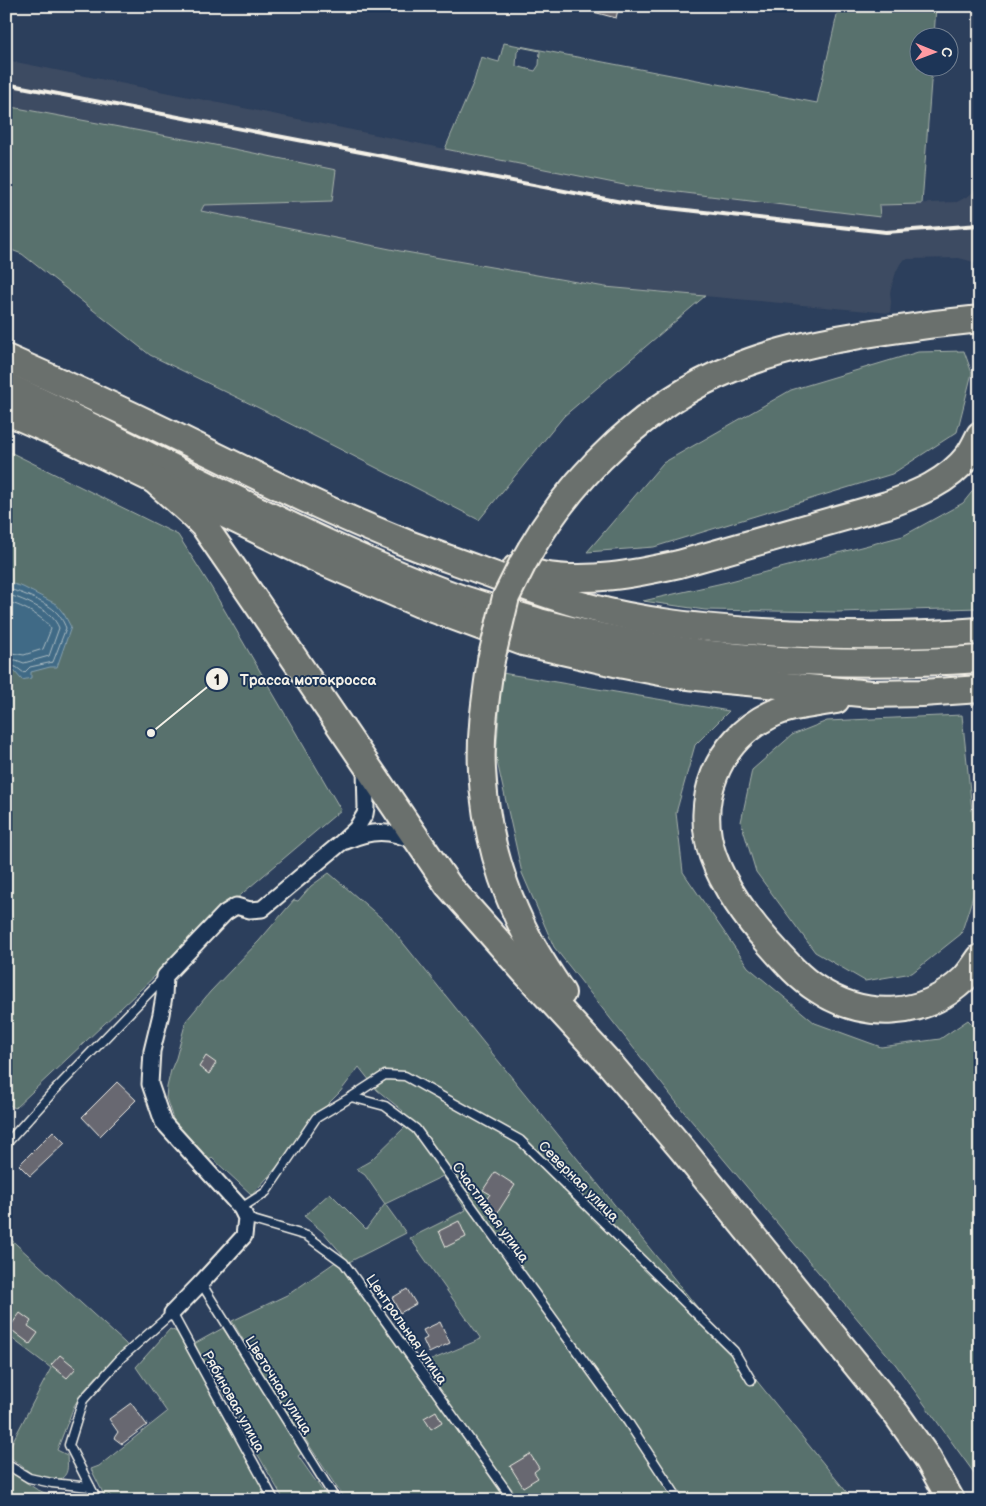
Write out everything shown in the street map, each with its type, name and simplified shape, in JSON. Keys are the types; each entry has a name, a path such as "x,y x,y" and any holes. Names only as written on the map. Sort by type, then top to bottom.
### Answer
{"highway":[{"path":"610,1064 528,939 501,875 485,802 482,769 484,704 491,660 506,597 523,562 570,492 600,460 633,429 690,389 730,369 784,350 829,340 980,319"},
{"path":"6,358 288,491 405,543 574,603 665,622 726,629 822,635 940,634 980,631"},
{"path":"6,386 261,511 365,559 461,598 508,613 580,632 647,645 774,660 887,663 980,658"},
{"path":"6,411 74,441 315,558 402,597 523,642 624,665 671,674 715,679 870,694 980,689"},
{"path":"405,543 452,550 550,576 592,578 650,571 878,508 915,494 940,482 950,474 968,456 980,435"},
{"path":"153,479 204,526 448,885 610,1064 682,1149 897,1415 928,1459 951,1500"},
{"path":"870,694 796,707 770,714 736,740 722,758 713,776 708,797 708,838 713,857 721,875 759,932 794,972 835,1000 855,1007 876,1011 894,1011 913,1007 933,1000 950,990 965,978 980,958"}],"street":[{"path":"172,1314 244,1236 244,1213 163,1122 150,1084 152,1051 161,1014 165,976 225,913 236,906 250,910 262,909 356,829 365,814 367,783 363,760"},
{"path":"342,842 360,835 387,833 405,837 423,847"}],"lane":[{"path":"6,1144 53,1092 165,976"},
{"name":"Северная улица","path":"351,1097 385,1075 406,1076 520,1140 734,1351 751,1380"},
{"path":"244,1213 266,1192 316,1118 351,1097"},
{"name":"Счастливая улица","path":"351,1097 384,1106 416,1129 628,1422 679,1500"},
{"name":"Центральная улица","path":"244,1213 307,1236 344,1263 513,1500"},
{"name":"Цветочная улица","path":"201,1283 336,1500"},
{"path":"97,1500 69,1445 83,1400 121,1358 172,1314"},
{"name":"Рябиновая улица","path":"172,1314 274,1500"},
{"path":"6,1464 29,1478 52,1483 90,1487"}],"shaded area":[{"path":"6,60 629,186 880,217 879,205 957,202 975,190 979,182 978,168 980,168 980,266 974,262 959,258 905,259 896,272 890,292 890,313 605,287 400,251 137,198 6,174"}],"green space":[{"path":"839,6 936,6 935,28 908,28 908,78 931,78 922,204 879,205 880,217 629,186 445,149 474,81 481,57 499,62 504,43 817,103","holes":["520,47 540,51 539,65 535,71 516,66 517,52"]},
{"path":"6,106 200,142 336,170 332,201 204,205 201,211 400,251 605,287 705,296 564,416 479,520 150,355 22,254 6,248"},
{"path":"964,351 972,373 957,432 892,474 654,547 587,552 663,463 791,390 918,352"},
{"path":"6,450 178,535 211,587 341,810 244,892 15,1108 6,1103"},
{"path":"980,482 980,608 838,612 705,610 643,601 727,582 903,536 963,503"},
{"path":"502,673 729,711 695,745 676,813 683,872 748,967 815,1023 881,1047 940,1039 968,1020 979,1031 977,1477 896,1365 684,1112 554,947 522,873 496,757"},
{"path":"962,715 974,829 974,893 961,934 912,973 865,981 815,952 756,872 741,822 752,770 792,735 827,721"},
{"path":"329,873 387,923 853,1500 518,1500 422,1364 481,1339 410,1238 466,1210 443,1176 385,1204 365,1175 356,1169 370,1161 405,1127 395,1119 403,1111 377,1090 359,1067 340,1092 321,1111 290,1152 252,1195 212,1158 209,1160 178,1127 173,1119 166,1098 171,1070 186,1021 294,900 298,901 311,886"},
{"path":"330,1193 366,1229 385,1204 406,1233 349,1262 323,1232 304,1216"},
{"path":"6,1235 125,1343 131,1351 103,1381 97,1376 82,1393 74,1406 57,1450 67,1455 66,1472 62,1478 53,1483 37,1478 6,1454 51,1368 6,1334"},
{"path":"337,1261 391,1334 506,1500 345,1500 275,1393 232,1321 289,1294"},
{"path":"223,1328 302,1453 298,1456 329,1500 284,1500 239,1422 238,1416 194,1344"},
{"path":"170,1329 177,1332 247,1454 266,1500 113,1500 109,1494 105,1497 91,1469 99,1466 167,1412 136,1367"},
{"path":"6,1469 36,1489 60,1500 6,1500"}],"water":[{"path":"10,583 23,587 56,604 71,627 57,667 31,672 31,678 22,680 14,671 6,671 6,584"}],"building":[{"path":"587,6 619,6 616,18 586,10"},
{"path":"206,1056 216,1063 209,1074 199,1067"},
{"path":"117,1082 136,1100 100,1136 82,1117"},
{"path":"53,1131 65,1143 30,1176 19,1165"},
{"path":"495,1172 515,1185 496,1215 487,1209 490,1203 486,1200 490,1194 483,1190"},
{"path":"459,1221 466,1237 446,1247 439,1231"},
{"path":"407,1289 416,1304 400,1313 392,1298"},
{"path":"20,1313 31,1321 28,1326 38,1333 30,1344 9,1328"},
{"path":"440,1322 450,1343 429,1353 423,1340 427,1338 423,1330"},
{"path":"60,1355 76,1368 67,1378 51,1365"},
{"path":"131,1403 147,1425 122,1444 114,1438 118,1432 109,1419"},
{"path":"436,1411 442,1422 431,1429 424,1418"},
{"path":"530,1454 539,1468 534,1472 538,1478 523,1487 510,1466"}],"railway":[{"path":"6,84 632,204 886,232 980,225"}],"place":[{"name":"Трасса мотокросса","path":"151,733"}]}
